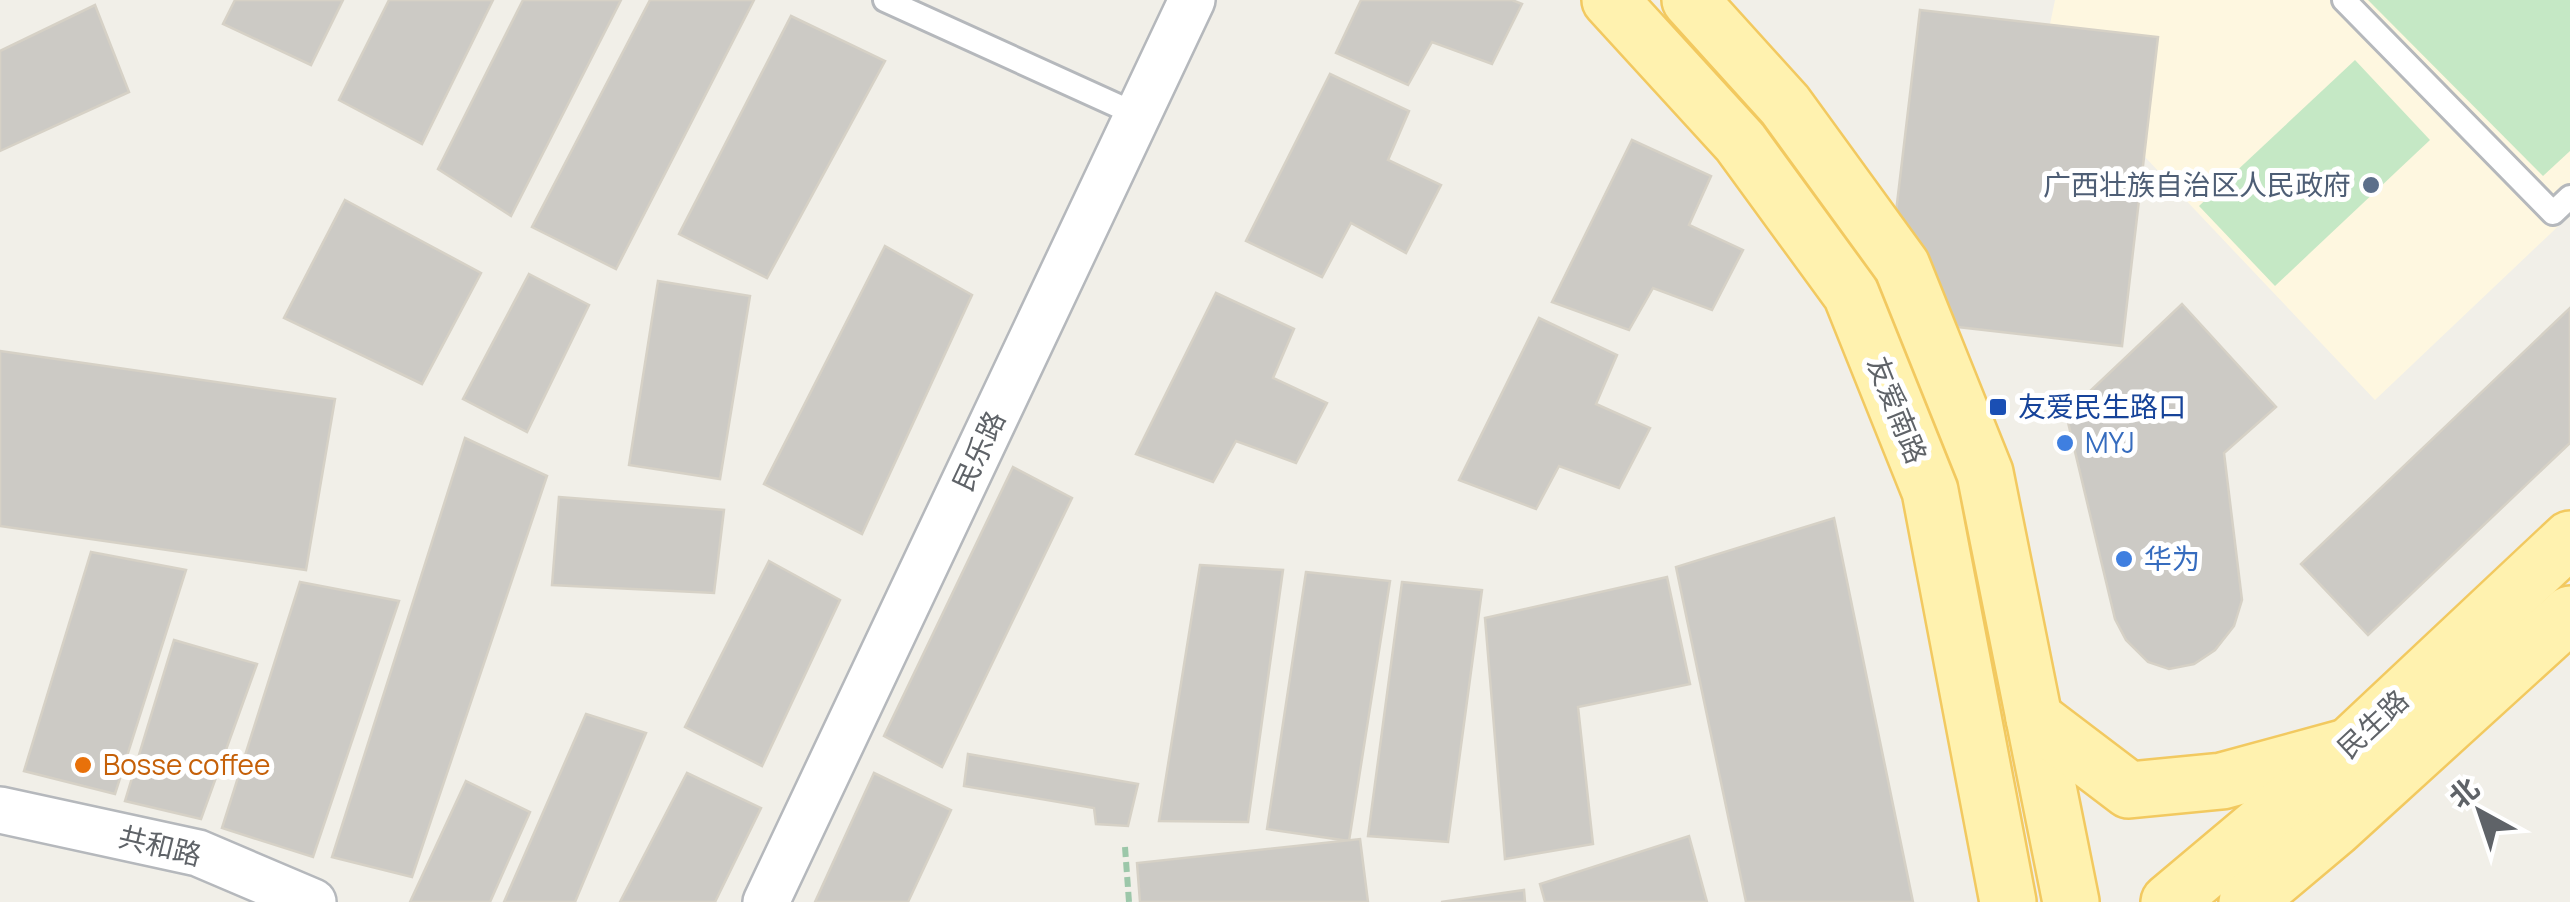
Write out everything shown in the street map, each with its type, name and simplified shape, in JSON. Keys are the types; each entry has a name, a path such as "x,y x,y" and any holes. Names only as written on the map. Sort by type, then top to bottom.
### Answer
{"main road":[{"name":"友爱南路","path":"1610,0 1740,142 1851,294 1930,491 2008,902"},
{"path":"1690,0 1786,105 1902,266 1985,473 2071,902"},
{"name":"民生路","path":"2169,902 2307,786 2570,538"},
{"name":"民生路","path":"2247,902 2335,828 2570,614"},
{"path":"2034,718 2129,790 2222,780 2351,746"}],"street":[{"name":"民乐路","path":"766,902 1192,0"},
{"name":"共和路","path":"0,810 198,853 313,902"}],"lane":[{"path":"885,0 1138,115"},
{"path":"2344,0 2553,213 2570,197"}],"path":[{"path":"1125,847 1130,902"}],"shaded area":[{"name":"广西壮族自治区人民政府","path":"2055,0 2570,0 2570,215 2375,400 2144,156 2158,37 2050,24"}],"green space":[{"path":"2368,0 2570,0 2570,151 2543,176"},
{"path":"2355,60 2430,140 2275,286 2199,206"}],"building":[{"path":"235,0 343,0 311,65 223,24"},
{"path":"389,0 493,0 422,144 339,100"},
{"path":"523,0 621,0 511,216 438,169"},
{"path":"650,0 754,0 616,269 532,227"},
{"path":"1361,0 1512,0 1522,4 1492,64 1432,42 1408,85 1336,53"},
{"path":"95,5 129,92 0,151 0,51"},
{"path":"1920,10 2158,37 2122,346 1958,327 1896,212"},
{"path":"791,16 885,61 767,278 679,234"},
{"path":"1330,74 1409,111 1388,160 1441,185 1406,253 1351,223 1322,277 1246,241"},
{"path":"1632,140 1711,176 1689,225 1743,250 1712,310 1653,288 1629,330 1552,302"},
{"path":"345,200 481,273 422,384 284,318"},
{"path":"885,246 972,295 862,534 764,484"},
{"path":"529,274 589,305 527,432 463,399"},
{"path":"658,281 750,296 720,479 629,465"},
{"path":"1216,293 1294,329 1273,378 1327,403 1296,463 1236,441 1213,482 1136,454"},
{"path":"2182,304 2276,407 2224,453 2242,600 2234,626 2215,650 2194,664 2169,669 2148,662 2126,640 2115,619 2066,414"},
{"path":"2570,308 2570,443 2368,635 2301,564"},
{"path":"1539,318 1617,355 1596,404 1650,428 1619,488 1559,466 1536,509 1459,480"},
{"path":"0,351 335,399 306,570 0,526"},
{"path":"465,438 547,476 412,877 332,857"},
{"path":"1013,467 1072,498 942,767 884,736"},
{"path":"559,497 724,510 714,593 552,585"},
{"path":"1834,518 1913,902 1746,902 1676,567"},
{"path":"91,552 186,570 115,794 24,771"},
{"path":"769,561 840,600 762,766 685,727"},
{"path":"1200,565 1283,570 1248,822 1159,821"},
{"path":"1306,572 1390,581 1349,841 1267,829"},
{"path":"1667,577 1690,684 1578,707 1593,844 1505,859 1485,618"},
{"path":"300,582 399,601 313,857 222,828"},
{"path":"1402,582 1482,590 1448,842 1368,836"},
{"path":"174,640 257,664 201,819 125,801"},
{"path":"586,714 646,733 575,902 504,902"},
{"path":"968,754 1138,784 1128,826 1096,824 1094,808 964,786"},
{"path":"687,773 761,808 715,902 620,902"},
{"path":"874,773 951,810 908,902 815,902"},
{"path":"466,781 530,812 490,902 410,902"},
{"path":"1689,836 1707,902 1545,902 1540,884"},
{"path":"1360,839 1368,902 1140,902 1137,863"},
{"path":"1524,890 1525,902 1441,902"}],"place":[{"name":"广西壮族自治区人民政府","path":"2371,185"},
{"name":"友爱民生路口","path":"1998,407"},
{"name":"MYJ","path":"2065,443"},
{"name":"华为","path":"2124,559"},
{"name":"Bosse coffee","path":"83,765"}]}
